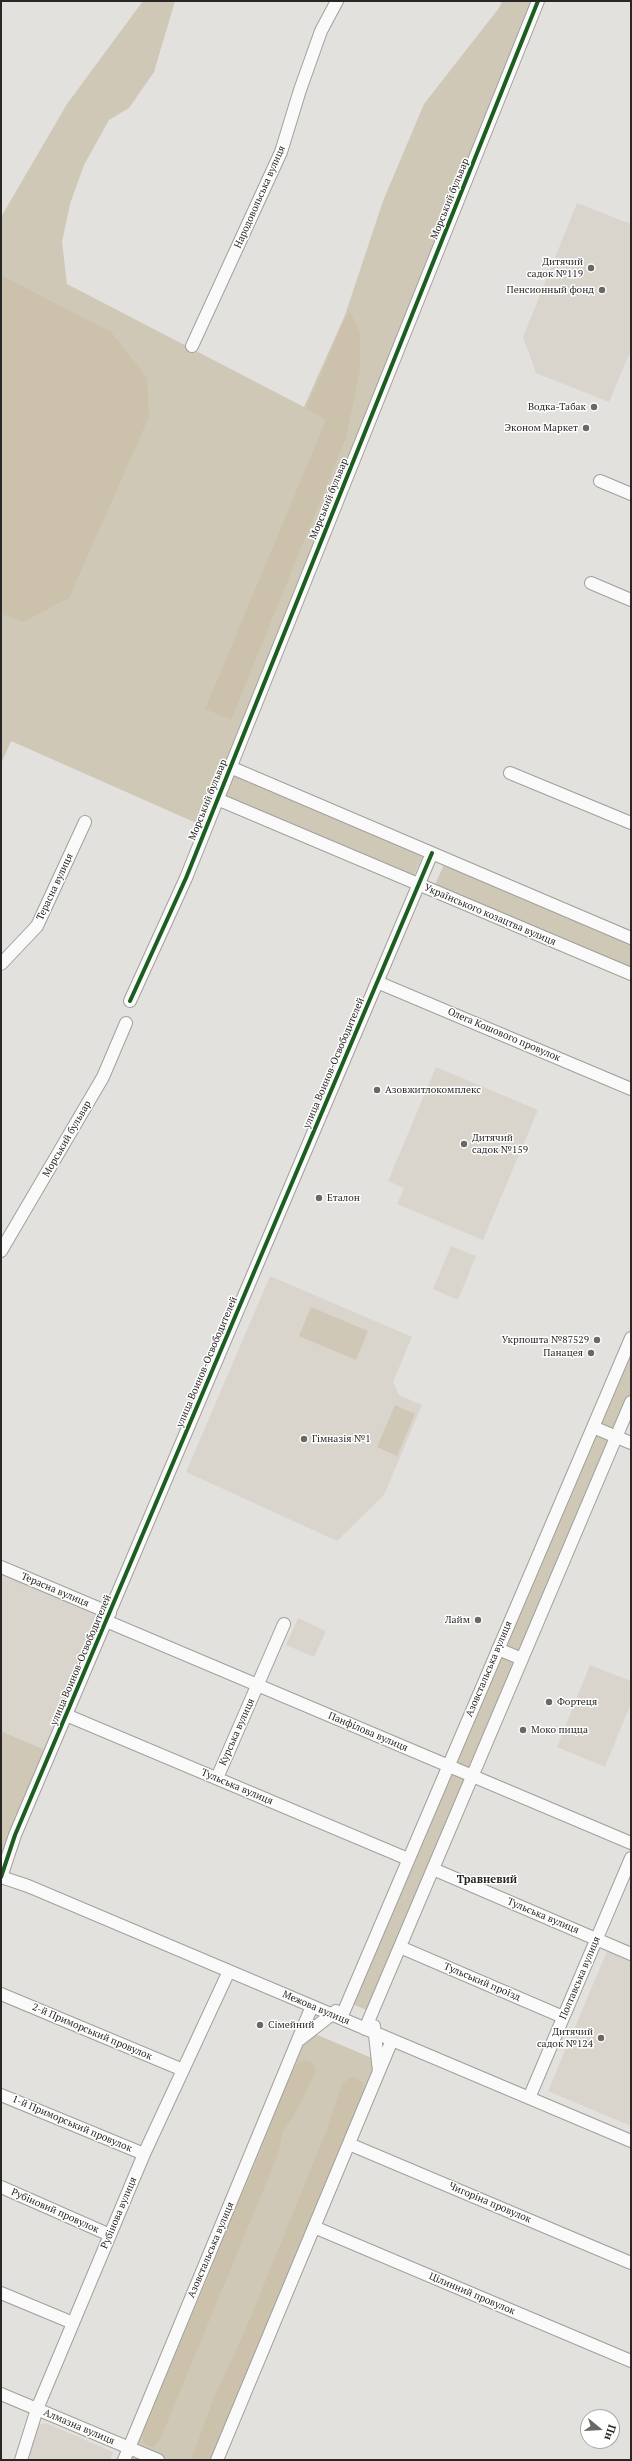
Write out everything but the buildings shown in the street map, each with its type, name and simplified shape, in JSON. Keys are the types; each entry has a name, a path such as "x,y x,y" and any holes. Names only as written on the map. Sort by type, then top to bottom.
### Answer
{"street":[{"name":"Народовольська вулиця","path":"192,346 282,152 300,90 322,27 337,1"},
{"name":"Морський бульвар","path":"130,1002 186,878 538,1"},
{"path":"600,481 631,494"},
{"path":"590,583 631,600"},
{"path":"230,767 631,938"},
{"path":"510,773 631,823"},
{"name":"Українського козацтва вулиця","path":"217,799 631,974"},
{"name":"Терасна вулиця","path":"1,964 37,926 85,822"},
{"name":"улица Воинов-Освободителей","path":"1,1877 15,1835 432,854"},
{"name":"Олега Кошового провулок","path":"377,982 631,1089"},
{"name":"Морський бульвар","path":"1,1251 103,1077 126,1023"},
{"name":"Азовстальська вулиця","path":"336,2016 348,2001 631,1338"},
{"path":"379,2072 370,2030 372,2012 631,1402"},
{"path":"593,1427 631,1443"},
{"name":"Терасна вулиця","path":"1,1567 108,1617"},
{"name":"Панфілова вулиця","path":"108,1617 257,1686 631,1843"},
{"name":"Курська вулиця","path":"217,1778 284,1624"},
{"path":"498,1649 522,1659"},
{"name":"Тульська вулиця","path":"66,1715 408,1859"},
{"name":"Полтавська вулиця","path":"529,2098 631,1858"},
{"name":"Тульська вулиця","path":"433,1869 631,1954"},
{"name":"Межова вулиця","path":"1,1877 28,1886 631,2141"},
{"name":"Тульський проїзд","path":"400,1947 563,2017"},
{"name":"Рубінова вулиця","path":"21,2460 37,2409 144,2154 229,1971"},
{"name":"2-й Приморський провулок","path":"1,1994 183,2070"},
{"name":"Азовстальська вулиця","path":"124,2460 312,2006"},
{"path":"298,2040 336,2016"},
{"path":"217,2460 392,2040"},
{"name":"1-й Приморський провулок","path":"1,2094 144,2154"},
{"name":"Чигоріна провулок","path":"349,2144 631,2263"},
{"name":"Рубіновий провулок","path":"1,2187 110,2235"},
{"name":"Цілинний провулок","path":"314,2227 631,2361"},
{"path":"1,2293 73,2323"},
{"name":"Алмазна вулиця","path":"1,2394 158,2460"}],"shaded area":[{"path":"143,1 175,1 154,72 129,108 109,120 84,165 70,204 62,242 67,284 304,407 345,315 383,201 424,104 499,8 502,1 533,1 203,826 11,741 1,764 1,217 67,104"},
{"name":"Дитячий садок №119","path":"577,203 631,224 631,350 609,402 536,373 523,337"},
{"path":"1,275 111,332 147,378 149,417 69,598 23,622 1,614"},
{"path":"350,312 360,332 360,370 346,438 231,720 205,709 326,420 306,409 346,316"},
{"path":"232,771 424,853 413,878 222,798"},
{"path":"445,862 631,941 631,971 434,887"},
{"name":"Дитячий садок №159","path":"436,1067 538,1110 483,1240 397,1204 404,1188 388,1181"},
{"path":"451,1246 476,1256 458,1300 433,1289"},
{"name":"Гімназія №1","path":"270,1276 412,1337 393,1382 399,1395 422,1405 384,1495 337,1541 186,1472"},
{"path":"311,1307 368,1331 356,1360 299,1336"},
{"path":"631,1345 631,1397 369,2011 350,2003"},
{"path":"395,1405 415,1414 397,1456 377,1447"},
{"path":"1,1567 110,1613 50,1752 1,1731"},
{"path":"298,1618 326,1631 314,1657 286,1645"},
{"path":"590,1665 631,1681 631,1703 605,1767 557,1747"},
{"path":"1,1731 50,1752 1,1869"},
{"name":"Дитячий садок №124","path":"607,1951 631,1961 631,2126 548,2091"},
{"path":"313,2033 374,2059 376,2072 214,2460 127,2460 300,2043"},
{"path":"300,2061 309,2061 315,2066 316,2071 296,2112 283,2131 278,2154 162,2435 154,2447 146,2445 141,2436 147,2420 209,2276 236,2206 251,2176 289,2077"},
{"path":"354,2077 364,2083 363,2091 347,2134 210,2460 191,2460 213,2400 244,2333 326,2132 341,2086 349,2078"},
{"path":"46,2423 113,2452 110,2460 27,2460 38,2425"}],"cycle path":[{"path":"130,1001 186,878 538,1"},
{"path":"1,1877 15,1835 432,853"}],"place":[{"name":"Дитячий садок №119","path":"591,268"},
{"name":"Пенсионный фонд","path":"602,290"},
{"name":"Водка-Табак","path":"594,407"},
{"name":"Эконом Маркет","path":"586,428"},
{"name":"Азовжитлокомплекс","path":"377,1090"},
{"name":"Дитячий садок №159","path":"464,1144"},
{"name":"Еталон","path":"319,1198"},
{"name":"Укрпошта №87529","path":"597,1340"},
{"name":"Панацея","path":"591,1353"},
{"name":"Гімназія №1","path":"304,1439"},
{"name":"Лайм","path":"478,1620"},
{"name":"Фортеця","path":"549,1702"},
{"name":"Моко пицца","path":"523,1730"},
{"name":"Сімейний","path":"260,2025"},
{"name":"Дитячий садок №124","path":"601,2038"}],"district":[{"name":"Травневий","path":"487,1880"}]}
